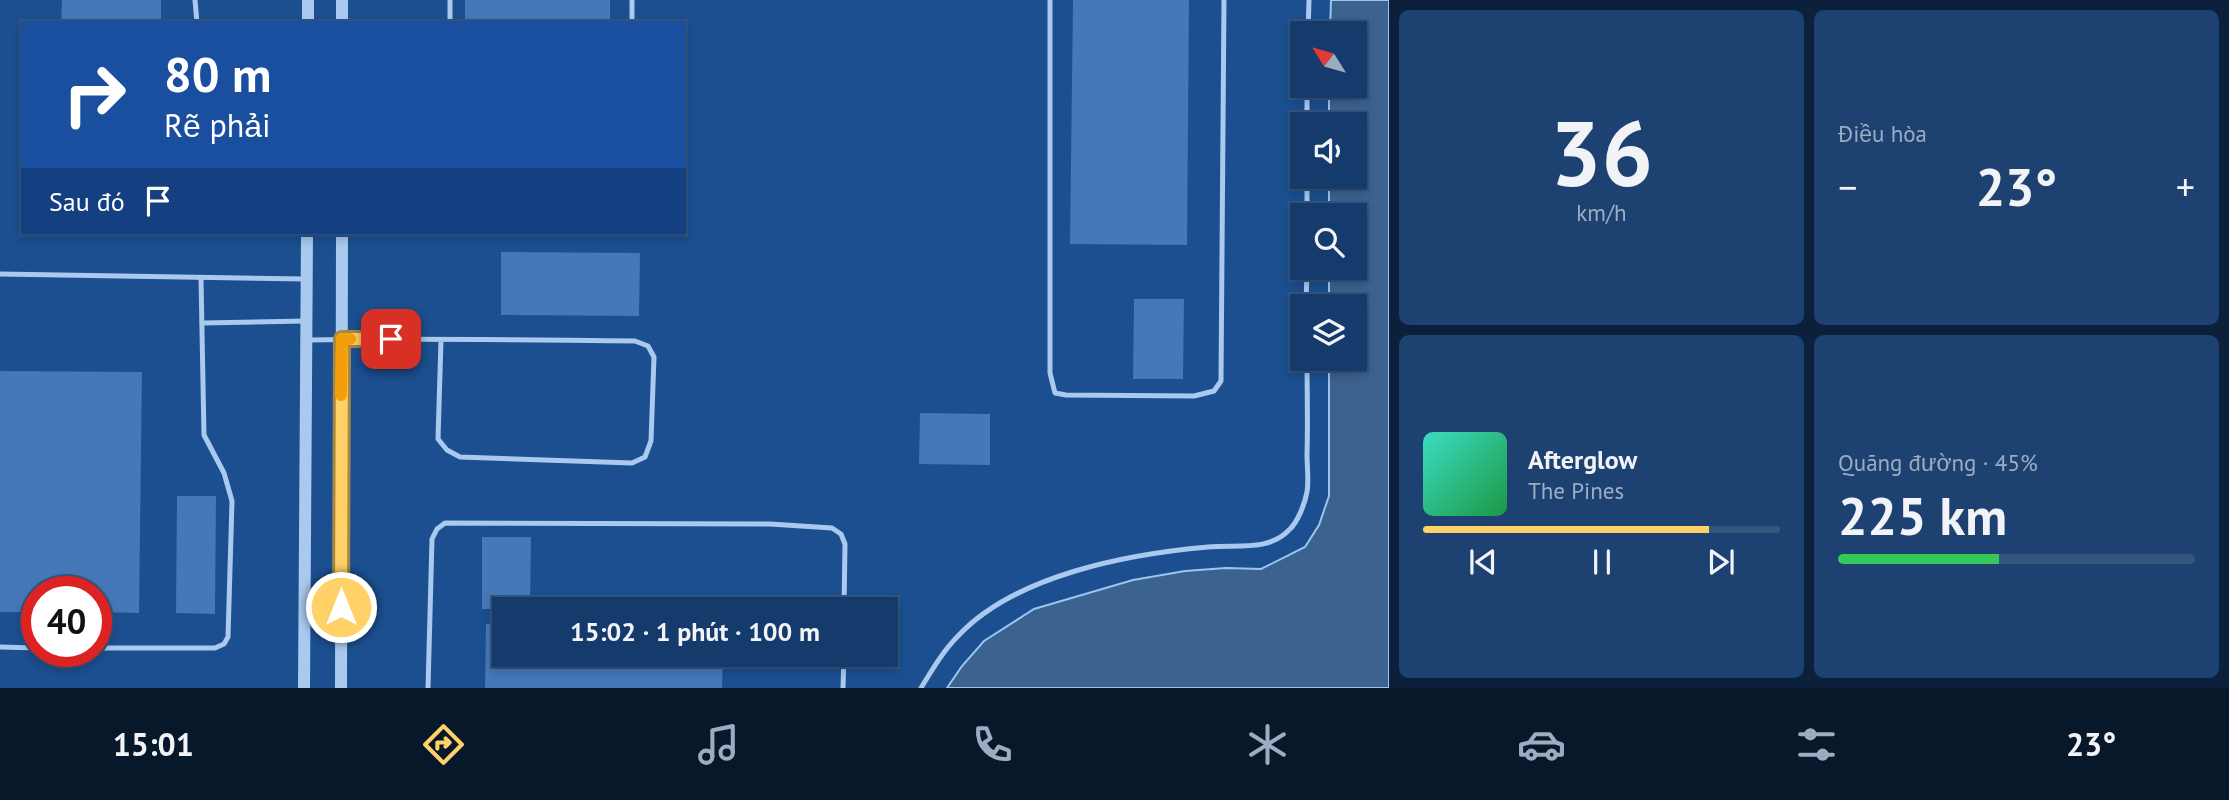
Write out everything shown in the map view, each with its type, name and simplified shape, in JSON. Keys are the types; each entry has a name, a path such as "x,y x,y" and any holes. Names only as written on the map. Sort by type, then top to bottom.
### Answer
{"street":[{"path":"308,21 309,0"},
{"path":"342,0 342,21"},
{"path":"304,688 307,235"},
{"path":"341,688 342,235"}],"lane":[{"path":"195,0 197,21"},
{"path":"450,0 450,21"},
{"path":"632,0 632,21"},
{"path":"1050,0 1051,373 1055,393 1066,396 1194,396 1214,391 1221,381 1224,0"},
{"path":"1308,21 1309,0"},
{"path":"0,274 305,279"},
{"path":"112,648 215,649 224,644 228,637 232,501 224,473 204,435 201,279"},
{"path":"202,323 306,321"},
{"path":"306,340 342,339 635,341 648,346 654,357 651,441 645,457 632,463 460,457 447,450 438,439 441,340"},
{"path":"921,688 957,636 1000,603 1025,589 1128,559 1182,549 1226,545 1257,547 1289,530 1307,492 1307,371"},
{"path":"428,688 432,539 437,529 445,523 770,524 832,528 841,534 845,544 844,597"},
{"path":"0,647 21,648"},
{"path":"843,688 844,667"}],"water":[{"path":"1331,0 1389,0 1389,688 947,688 984,641 1034,609 1133,580 1185,571 1261,569 1305,547 1319,525 1329,496 1329,371 1367,371 1367,294 1329,294 1329,280 1367,280 1367,203 1329,203 1329,189 1367,189 1367,112 1329,112 1329,98 1367,98 1367,21 1330,21"}],"building":[{"path":"62,0 161,0 161,21 61,21"},
{"path":"465,0 610,0 610,21 465,21"},
{"path":"1073,0 1189,0 1187,245 1070,244"},
{"path":"501,252 640,253 639,316 501,315"},
{"path":"1134,299 1184,299 1183,379 1133,379"},
{"path":"0,371 142,372 139,613 112,612 112,576 21,576 21,612 0,612"},
{"path":"920,413 990,414 990,465 919,464"},
{"path":"177,496 216,496 215,614 176,613"},
{"path":"482,537 531,537 530,597 492,597 492,609 482,609"},
{"path":"486,624 492,624 492,667 723,667 722,688 485,688"}],"slow traffic":[{"path":"341,395 342,339 350,339"}],"route":[{"path":"341,607 342,339 391,339"}]}
